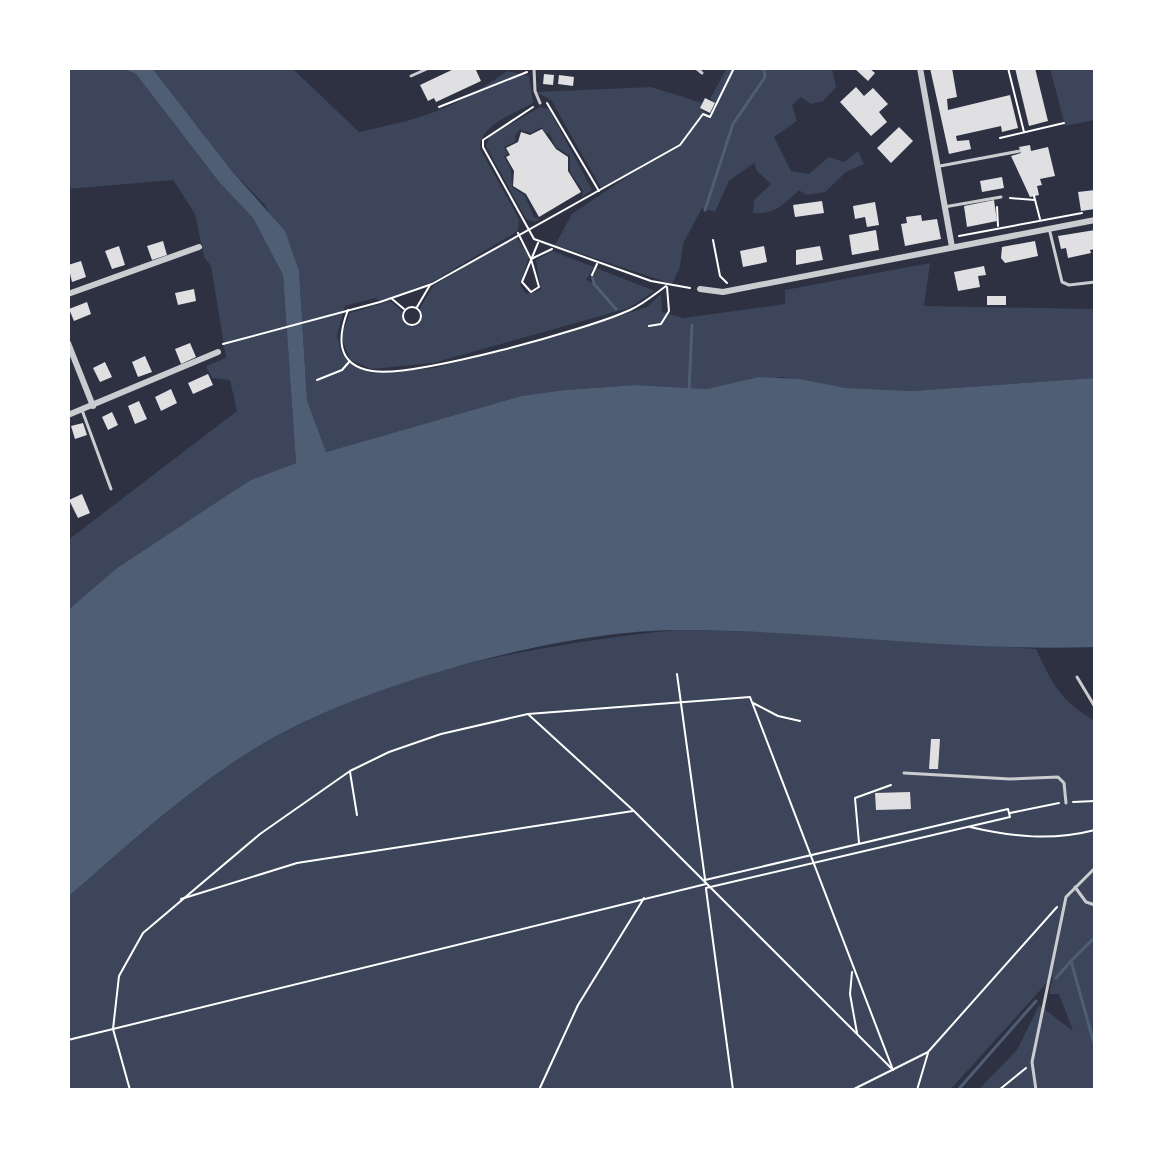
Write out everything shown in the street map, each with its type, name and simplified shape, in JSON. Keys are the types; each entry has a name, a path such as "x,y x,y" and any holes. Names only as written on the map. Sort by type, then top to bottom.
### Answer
{"street":[{"path":"920,68 951,243"},
{"path":"700,289 723,292 951,243 1095,220"},
{"path":"68,294 199,247"},
{"path":"68,343 93,406"},
{"path":"68,415 218,349"}],"lane":[{"path":"411,76 429,68"},
{"path":"696,68 702,73"},
{"path":"534,69 535,91 540,103"},
{"path":"936,167 1020,151"},
{"path":"944,207 998,197"},
{"path":"1049,228 1062,282 1069,285 1095,282"},
{"path":"82,410 111,489"},
{"path":"1077,677 1095,707"},
{"path":"904,773 1010,779 1058,777 1064,783 1066,803"},
{"path":"1036,1090 1032,1062 1066,897 1095,868"},
{"path":"1075,887 1086,902 1095,905"}],"path":[{"path":"218,349 242,339 431,284 680,145 703,114 710,117 734,68"},
{"path":"1008,68 1024,132"},
{"path":"439,107 534,69"},
{"path":"599,191 552,107 540,103 483,140 483,147 527,228 538,242 667,285 700,289"},
{"path":"1000,138 1064,123"},
{"path":"999,228 998,197 1035,198 1040,220"},
{"path":"558,204 561,210"},
{"path":"951,243 999,228 1095,210"},
{"path":"518,233 531,259 539,287 531,292 522,282 531,259 538,242"},
{"path":"713,240 720,276 733,283"},
{"path":"531,259 553,249"},
{"path":"592,275 597,263"},
{"path":"416,309 431,284"},
{"path":"649,326 661,324 669,311 667,285"},
{"path":"347,310 339,336 349,361 372,371 433,365 630,309 667,285"},
{"path":"391,298 405,310 416,309"},
{"path":"405,310 404,321 415,324 420,319 416,309"},
{"path":"317,380 342,370 349,361"},
{"path":"677,674 733,1090"},
{"path":"130,1090 113,1029 119,976 143,933 178,900 260,834 350,771 389,752 441,734 528,714 750,697 893,1070"},
{"path":"753,703 778,716 800,721"},
{"path":"528,714 634,811 893,1070"},
{"path":"350,771 357,815"},
{"path":"859,844 855,798 891,785"},
{"path":"1009,813 1095,801"},
{"path":"68,1040 644,897 813,863 1010,817 1008,809 810,855 706,884"},
{"path":"178,900 297,863 634,811"},
{"path":"969,827 1005,836 1063,839 1095,830"},
{"path":"539,1090 578,1005 644,897"},
{"path":"852,1090 928,1052 1066,897"},
{"path":"853,969 850,994 857,1034"},
{"path":"917,1090 928,1052"},
{"path":"999,1090 1032,1062"},
{"path":"863,1085 871,1090"}],"shaded area":[{"path":"68,68 122,68 136,74 219,182 253,218 283,275 296,463 251,480 232,492 117,568 68,610 68,540 237,411 230,380 212,378 206,366 226,358 211,266 204,257 195,214 173,180 68,189"},
{"path":"122,68 152,68 231,170 285,231 299,271 307,400 326,452 521,396 565,390 636,385 707,389 759,377 799,379 846,388 912,391 1095,378 1095,647 939,644 783,633 679,630 579,639 464,664 353,701 262,744 186,797 68,897 68,610 117,568 232,492 251,480 296,463 283,275 253,218 219,182 136,74"},
{"path":"152,68 292,68 359,132 401,122 453,104 507,71 529,76 533,103 491,127 481,141 480,149 519,219 518,231 432,282 380,301 375,298 345,306 337,336 341,352 348,362 372,373 434,368 549,338 647,307 661,294 662,312 683,318 785,304 785,290 930,263 924,306 1095,309 1095,378 912,391 846,388 781,377 707,389 636,385 565,390 521,396 326,452 307,400 299,271 265,205 231,170"},
{"path":"727,68 832,68 836,87 823,101 811,104 801,97 792,105 797,121 774,137 791,171 809,174 829,157 844,162 858,151 864,164 846,172 825,192 806,195 799,190 779,208 753,213 754,200 771,184 757,171 754,163 729,181 715,212 702,208 683,244 680,267 672,284 555,245 572,214 646,164 601,188 551,100 536,92 651,87 702,103 700,109 709,115 718,107 710,99"},
{"path":"1050,68 1095,68 1095,120 1065,126"},
{"path":"540,107 549,109 592,190 582,197 583,191 570,172 570,156 556,147 542,127 531,133 520,130 515,135 516,141 504,147 508,154 504,156 511,170 512,187 525,196 534,217 540,219 534,222 526,219 486,146 489,137"},
{"path":"516,236 529,257 520,284 526,294 541,290 536,260 552,251 594,267 586,280 593,283 596,268 655,291 629,308 433,363 372,369 350,360 341,336 350,313 390,301 402,311 404,324 416,326 422,320 420,308 433,286"},
{"path":"675,630 774,632 1036,649 1059,691 1073,706 1095,721 1095,1090 978,1090 1017,1050 1039,1005 1073,1031 1059,994 1049,994 1053,976 950,1090 68,1090 68,897 205,783 294,725 382,688 430,673 530,651"}],"building":[{"path":"456,68 475,68 481,81 436,102 434,98 428,101 420,85"},
{"path":"854,68 869,68 875,73 868,81"},
{"path":"930,68 952,68 957,97 947,99 948,110 1010,95 1018,128 1002,132 1001,126 956,136 957,141 969,140 971,149 949,154"},
{"path":"1015,68 1035,68 1048,121 1029,126"},
{"path":"544,74 554,75 553,85 543,84"},
{"path":"559,75 574,77 573,86 558,84"},
{"path":"856,87 864,96 873,88 888,104 879,112 887,122 871,136 840,102"},
{"path":"705,98 715,103 710,113 700,108"},
{"path":"899,127 913,141 891,163 877,148"},
{"path":"542,129 556,149 568,157 568,171 581,192 539,217 526,194 513,186 514,171 506,157 510,155 506,148 518,142 521,132 530,135"},
{"path":"1030,145 1031,151 1048,147 1055,176 1040,179 1042,185 1037,186 1039,195 1030,197 1011,156 1021,153 1019,147"},
{"path":"1002,177 1004,188 982,192 980,181"},
{"path":"1095,190 1095,209 1081,211 1078,192"},
{"path":"994,200 997,221 967,227 964,206"},
{"path":"822,201 824,213 795,217 793,205"},
{"path":"875,202 879,225 867,227 865,217 855,219 853,206"},
{"path":"921,215 922,221 937,219 941,239 905,246 901,224 907,223 906,217"},
{"path":"876,230 879,250 852,255 849,235"},
{"path":"1095,230 1095,249 1090,250 1091,253 1068,258 1066,248 1061,249 1058,236"},
{"path":"163,241 167,255 152,260 147,246"},
{"path":"1035,241 1038,256 1005,263 1001,258 1002,247"},
{"path":"119,246 125,265 112,269 105,251"},
{"path":"764,246 767,262 743,267 740,251"},
{"path":"820,246 823,260 796,265 796,250"},
{"path":"81,261 86,277 72,282 68,265"},
{"path":"984,266 986,275 978,276 980,287 958,291 954,272"},
{"path":"194,289 196,301 178,305 175,293"},
{"path":"987,296 1006,296 1006,305 987,305"},
{"path":"87,302 91,314 74,321 69,309"},
{"path":"190,343 196,357 181,364 175,349"},
{"path":"145,356 152,372 138,377 132,362"},
{"path":"105,362 112,377 100,382 93,368"},
{"path":"208,374 213,385 193,394 188,383"},
{"path":"171,389 177,403 161,411 155,397"},
{"path":"139,401 147,419 135,424 128,406"},
{"path":"112,412 118,425 108,430 102,417"},
{"path":"83,423 87,435 75,439 71,426"},
{"path":"82,494 90,513 78,518 69,500"},
{"path":"931,739 940,739 938,769 929,769"},
{"path":"910,792 911,809 876,810 875,793"}],"waterway":[{"path":"705,210 733,124 765,77 764,68"},
{"path":"592,275 594,284 616,309"},
{"path":"689,390 692,325"},
{"path":"1095,937 1071,961 1095,1047"},
{"path":"1056,978 1071,961"},
{"path":"958,1090 1036,1001"}]}
